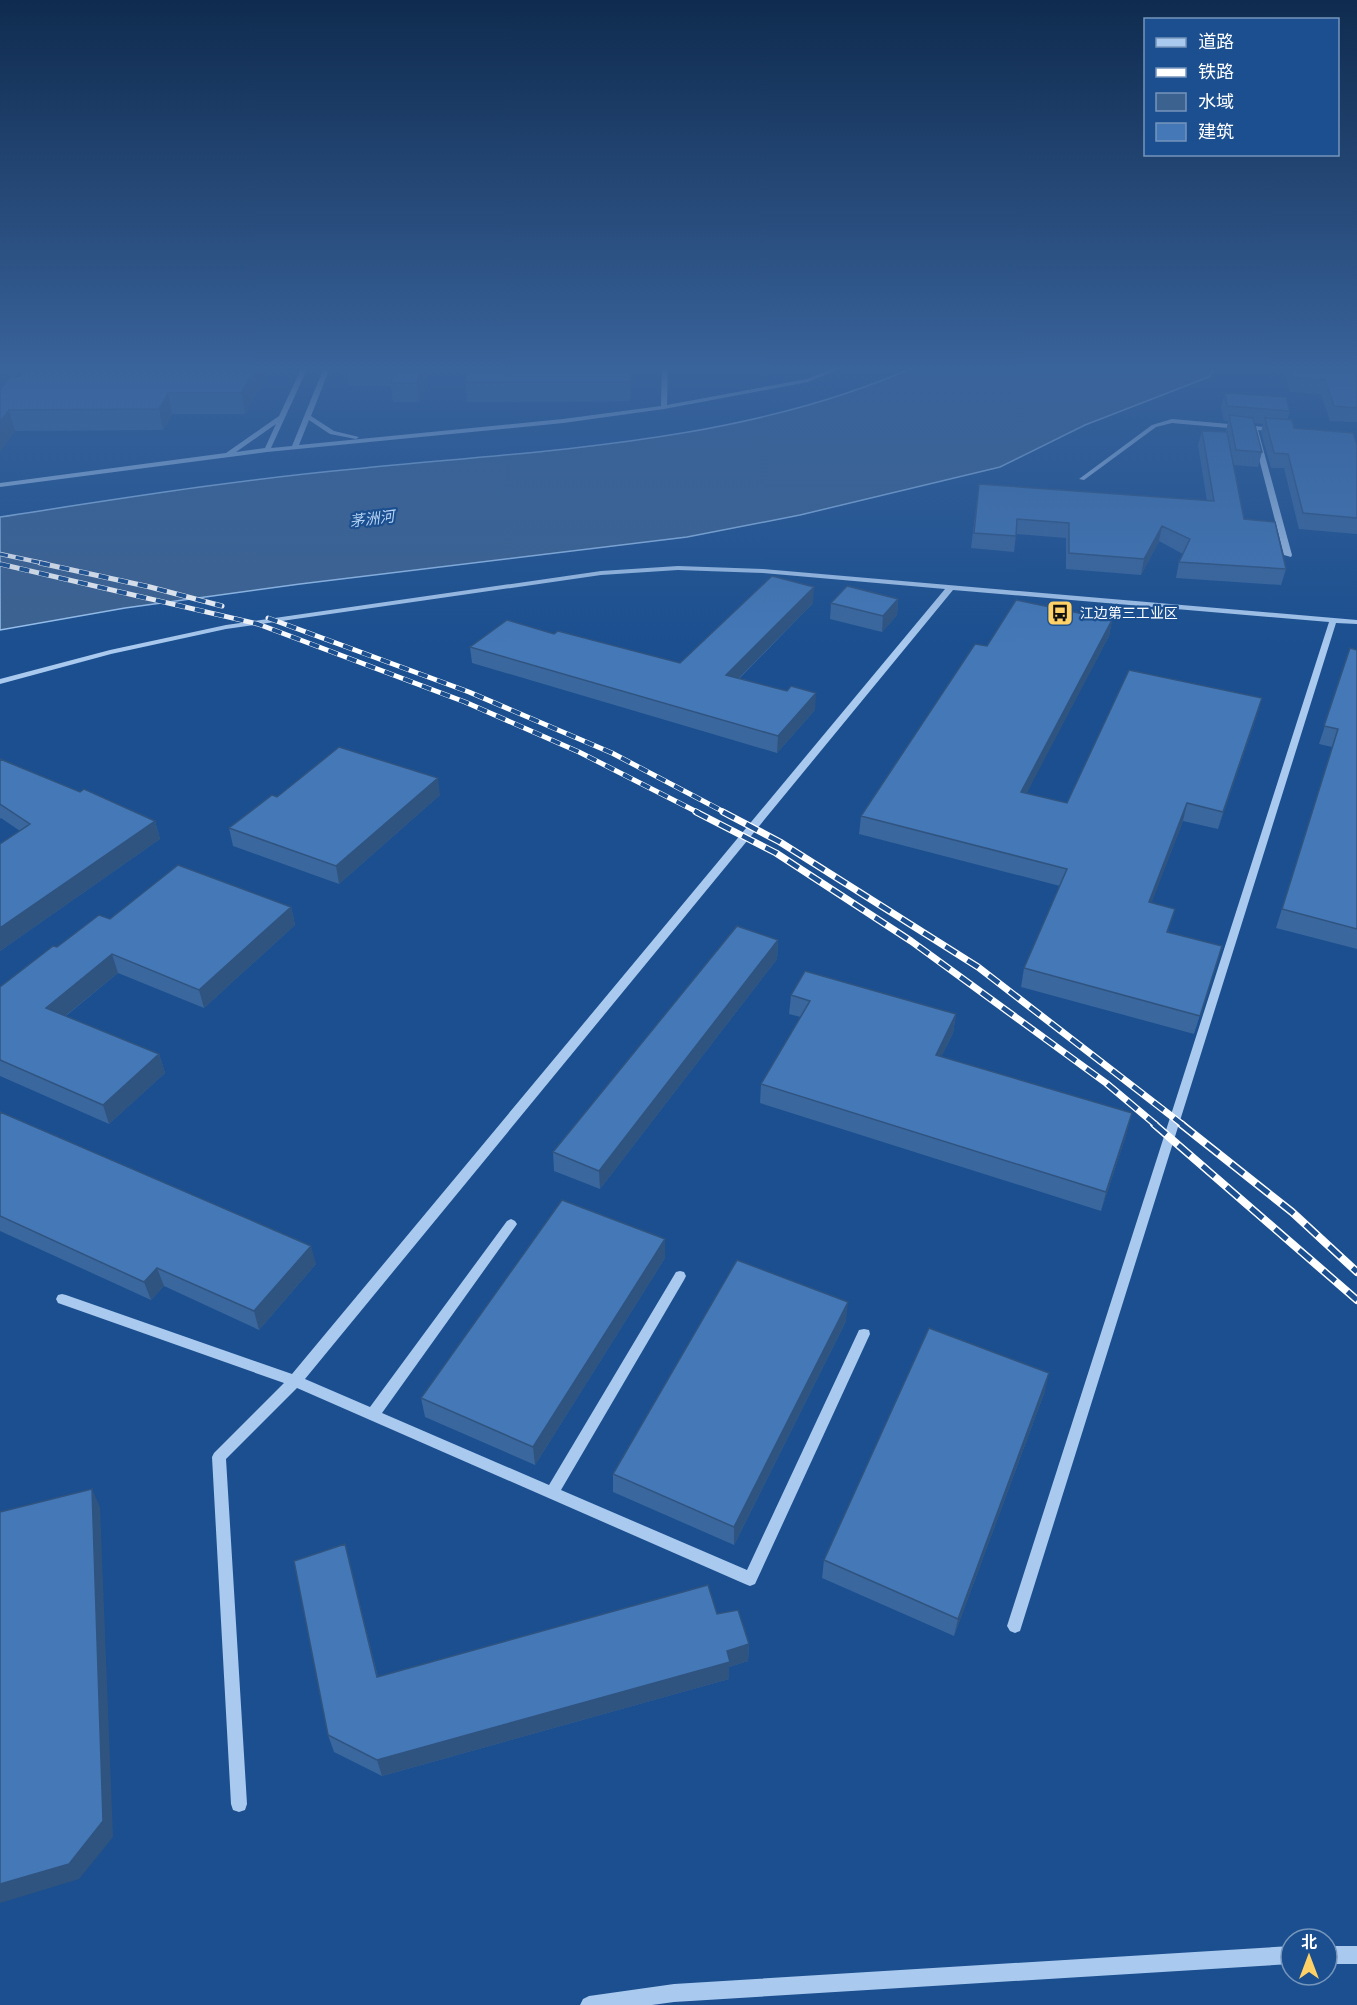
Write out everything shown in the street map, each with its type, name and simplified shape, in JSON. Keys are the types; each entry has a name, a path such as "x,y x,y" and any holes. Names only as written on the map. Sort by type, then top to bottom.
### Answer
{"street":[{"path":"0,485 200,459"},
{"path":"1082,479 1110,459"},
{"path":"1262,459 1288,555"},
{"path":"0,682 110,652 226,627 577,576 678,568 763,572 1357,622"},
{"path":"239,1804 219,1457 296,1381 951,587"},
{"path":"1016,1626 1334,620"},
{"path":"373,1414 511,1224"},
{"path":"552,1492 680,1276"},
{"path":"62,1299 296,1381 750,1579 864,1334"},
{"path":"1339,1955 1357,1955"},
{"path":"589,2005 674,1993 1279,1956"}],"water":[{"name":"茅洲河","path":"466,459 1017,459 1000,467 800,515 687,537 300,584 125,608 0,630 0,517 177,490"}],"building":[{"path":"1207,459 1232,459 1244,519 1275,522 1286,569 1179,562 1190,539 1162,526 1144,559 1069,553 1069,523 1017,519 1016,536 974,533 979,484 1214,501"},
{"path":"1289,459 1357,459 1357,518 1303,513"},
{"path":"772,576 814,587 726,675 787,691 791,686 816,693 778,736 470,647 507,620 554,634 558,631 680,663"},
{"path":"847,586 898,599 883,616 831,603"},
{"path":"1016,600 1112,620 1021,792 1067,803 1129,670 1262,698 1223,812 1187,803 1149,902 1175,909 1167,932 1222,946 1200,1016 1024,968 1067,869 861,816 975,644 987,646"},
{"path":"1350,648 1357,650 1357,929 1282,909 1338,729 1324,726"},
{"path":"339,747 438,778 336,866 229,828 272,795 277,797"},
{"path":"0,759 80,792 84,789 155,821 0,928 0,844 30,824 0,804"},
{"path":"178,865 291,907 199,990 112,954 46,1008 159,1054 103,1105 0,1060 0,987 53,946 57,947 99,915 110,919"},
{"path":"737,926 778,940 599,1171 553,1152"},
{"path":"805,971 956,1014 936,1055 1132,1113 1106,1192 761,1084 810,1001 791,995"},
{"path":"0,1112 311,1246 254,1311 157,1268 144,1282 0,1216"},
{"path":"562,1200 665,1239 533,1447 421,1398"},
{"path":"737,1260 848,1302 734,1527 613,1474"},
{"path":"929,1328 1049,1373 958,1619 824,1560"},
{"path":"92,1489 103,1821 69,1864 0,1884 0,1512"},
{"path":"345,1544 377,1677 708,1585 717,1614 738,1610 749,1644 727,1651 730,1662 377,1760 328,1735 294,1561"}],"railway":[{"path":"0,554 47,564"},
{"path":"40,563 150,587 222,606"},
{"path":"0,564 258,624 465,702 579,752 699,813"},
{"path":"268,618 469,692 612,753 726,813"},
{"path":"696,812 776,853 911,941 1106,1083 1156,1125"},
{"path":"723,812 780,842 978,967 1183,1125"},
{"path":"1154,1124 1357,1300"},
{"path":"1181,1124 1292,1212 1357,1272"}],"place":[{"name":"江边第三工业区","path":"1060,613"}]}
